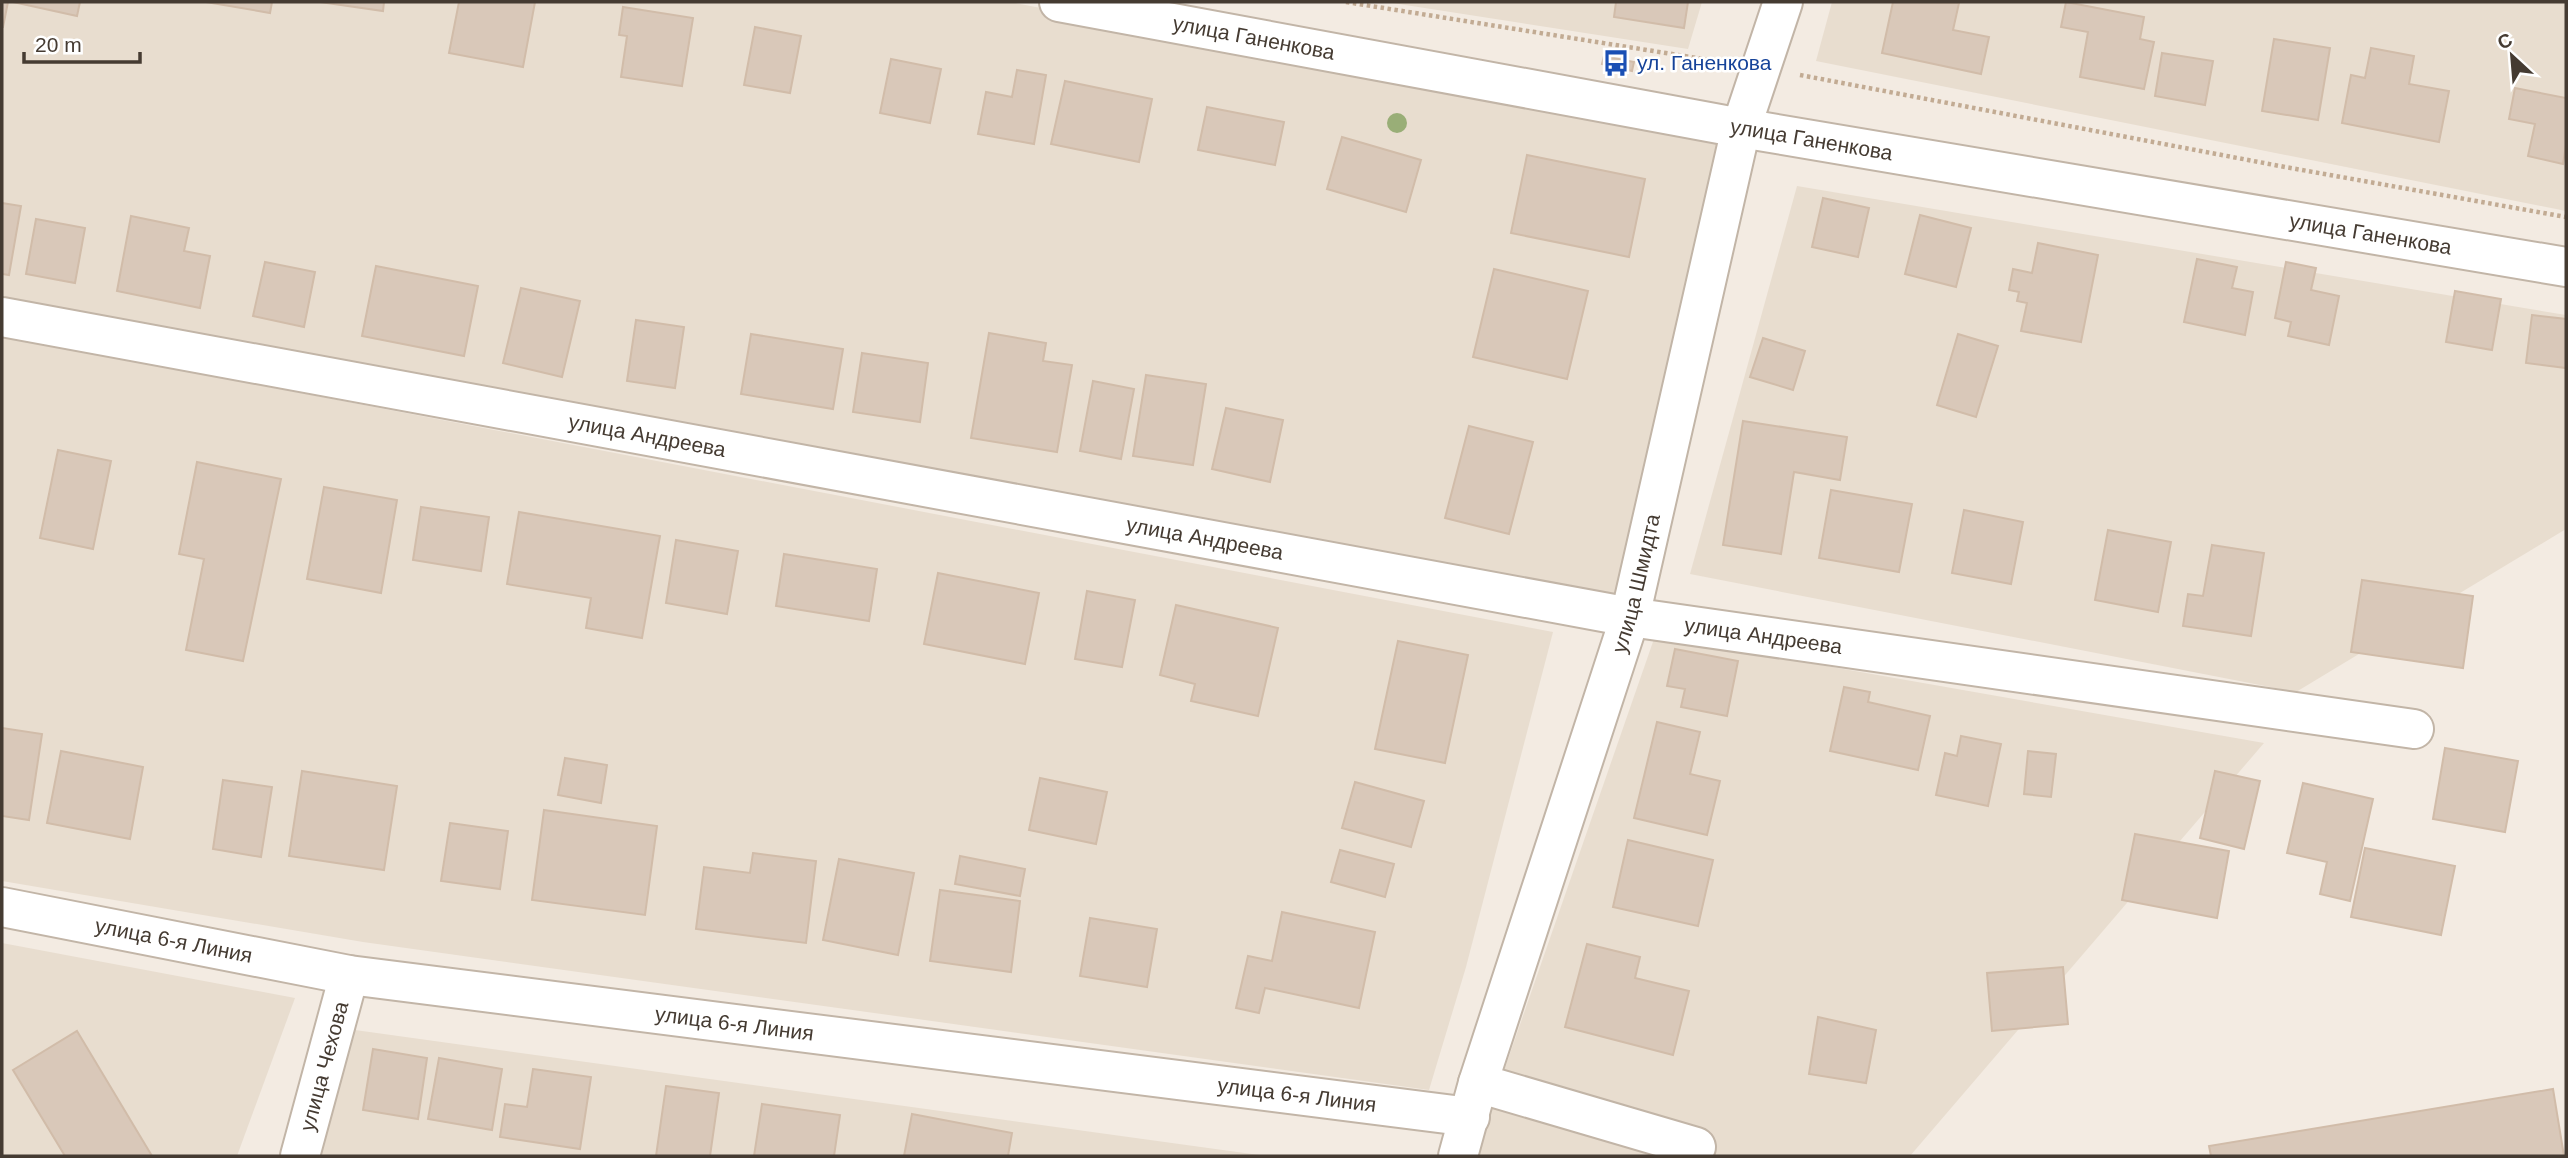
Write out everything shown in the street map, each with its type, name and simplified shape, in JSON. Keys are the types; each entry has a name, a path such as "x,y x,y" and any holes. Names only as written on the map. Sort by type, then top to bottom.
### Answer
{"street":[{"name":"улица Ганенкова","path":"1059,2 1741,128 2566,267"},
{"name":"улица Шмидта","path":"1458,1156 1630,617 1741,128 1783,2"},
{"name":"улица Андреева","path":"2,317 1630,617 2414,729"},
{"name":"улица 6-я Линия","path":"2,907 349,975 1474,1100 1696,1147"},
{"name":"улица Чехова","path":"300,1156 349,975"}],"path":[{"path":"1346,2 1761,68 2284,167 2566,217"}],"shaded area":[{"path":"2,2 1010,2 1731,139 1621,601 2,314"},
{"path":"1386,2 1702,2 1688,49"},
{"path":"1832,2 2566,2 2566,211 1816,61"},
{"path":"1797,186 2566,315 2566,529 2296,692 1690,574"},
{"path":"2,336 1553,632 1466,967 1429,1090 363,942 2,881"},
{"path":"1655,636 2264,743 1910,1156 1479,1156 1499,1085"},
{"path":"2,943 295,998 237,1156 2,1156"},
{"path":"355,1030 1259,1155 1263,1156 321,1156"}],"building":[{"path":"2,2 8,2 3,27 2,27"},
{"path":"13,2 80,2 77,16"},
{"path":"206,2 272,2 270,13"},
{"path":"320,2 384,2 383,11"},
{"path":"459,2 535,2 523,67 449,53"},
{"path":"1616,2 1688,2 1684,28 1614,17"},
{"path":"1893,2 1959,3 1953,30 1989,37 1981,74 1882,53"},
{"path":"2066,2 2144,17 2140,39 2154,42 2144,89 2080,77 2088,32 2061,27"},
{"path":"623,7 693,18 682,86 621,77 627,36 619,35"},
{"path":"755,27 801,36 790,93 744,85"},
{"path":"2274,39 2330,48 2318,120 2262,111"},
{"path":"2371,48 2414,56 2409,84 2449,91 2439,142 2342,123 2351,75 2365,78"},
{"path":"2162,53 2213,61 2205,105 2155,96"},
{"path":"1604,56 1634,62 1632,71 1602,64"},
{"path":"891,59 941,69 930,123 880,113"},
{"path":"1017,70 1046,75 1034,144 978,134 986,92 1012,97"},
{"path":"1065,81 1152,99 1139,162 1051,144"},
{"path":"2515,88 2566,98 2566,145 2563,164 2528,156 2535,124 2509,119"},
{"path":"1207,107 1284,122 1275,165 1198,150"},
{"path":"1342,137 1421,160 1406,212 1327,189"},
{"path":"1527,155 1645,179 1629,257 1511,233"},
{"path":"1823,198 1869,208 1858,257 1812,247"},
{"path":"2,203 21,206 9,275 2,274"},
{"path":"1920,215 1971,228 1956,287 1905,274"},
{"path":"131,216 189,228 184,251 210,256 200,308 117,291"},
{"path":"36,219 85,228 75,283 26,274"},
{"path":"2038,243 2098,255 2081,342 2021,331 2027,303 2017,301 2019,292 2009,290 2013,269 2032,273"},
{"path":"2197,259 2237,267 2232,288 2253,292 2245,335 2184,322"},
{"path":"265,262 315,272 304,327 253,316"},
{"path":"2286,262 2316,268 2311,290 2339,296 2329,345 2288,336 2291,322 2275,318"},
{"path":"376,266 478,286 464,356 362,336"},
{"path":"1494,269 1588,291 1567,379 1473,357"},
{"path":"521,288 580,301 562,377 503,363"},
{"path":"2455,291 2501,299 2492,350 2446,342"},
{"path":"2532,315 2566,319 2566,368 2526,363"},
{"path":"636,320 684,327 675,388 627,381"},
{"path":"989,333 1046,343 1043,361 1072,365 1057,452 971,438"},
{"path":"751,334 843,349 833,409 741,394"},
{"path":"1958,334 1998,346 1976,417 1937,405"},
{"path":"1763,338 1805,351 1793,390 1750,377"},
{"path":"862,353 928,363 920,422 853,412"},
{"path":"1146,375 1206,384 1193,465 1133,456"},
{"path":"1093,381 1134,389 1121,459 1080,451"},
{"path":"1226,408 1283,420 1270,482 1212,469"},
{"path":"1743,421 1847,437 1840,480 1794,472 1781,554 1723,545"},
{"path":"1469,426 1533,442 1509,534 1445,518"},
{"path":"58,450 111,461 93,549 40,538"},
{"path":"197,462 281,479 243,661 186,650 204,559 179,554"},
{"path":"324,487 397,500 381,593 307,579"},
{"path":"1831,490 1912,504 1899,572 1819,558"},
{"path":"421,507 489,517 481,571 413,560"},
{"path":"1964,510 2023,522 2011,584 1952,573"},
{"path":"519,512 660,536 642,638 586,628 591,598 507,584"},
{"path":"2108,530 2171,542 2158,612 2095,600"},
{"path":"676,540 738,551 727,614 666,603"},
{"path":"2212,545 2264,553 2251,636 2183,626 2188,594 2203,596"},
{"path":"784,554 877,569 869,621 776,606"},
{"path":"938,573 1039,593 1025,664 924,644"},
{"path":"2362,580 2473,596 2463,668 2351,652"},
{"path":"1087,591 1135,600 1122,667 1075,659"},
{"path":"1176,605 1278,628 1258,716 1191,701 1195,684 1160,675"},
{"path":"1398,641 1468,655 1445,763 1375,749"},
{"path":"1675,649 1738,661 1727,716 1681,707 1685,689 1667,686"},
{"path":"1844,687 1870,692 1868,702 1930,716 1918,770 1830,751"},
{"path":"1657,722 1700,732 1690,774 1720,781 1707,835 1634,818"},
{"path":"2,728 42,734 29,820 2,816"},
{"path":"1961,736 2001,744 1988,806 1936,795 1945,753 1957,756"},
{"path":"2445,748 2518,761 2505,832 2433,819"},
{"path":"61,751 143,767 130,839 47,823"},
{"path":"2028,751 2056,754 2051,797 2024,794"},
{"path":"565,758 607,765 601,803 558,795"},
{"path":"302,771 397,786 384,870 289,856"},
{"path":"2215,771 2260,781 2244,849 2200,838"},
{"path":"1040,778 1107,792 1096,844 1029,830"},
{"path":"223,780 272,787 261,857 213,849"},
{"path":"1355,782 1424,801 1411,847 1342,828"},
{"path":"2303,783 2373,799 2350,901 2320,894 2327,862 2287,853"},
{"path":"544,810 657,826 645,915 532,900"},
{"path":"450,823 508,831 500,889 441,881"},
{"path":"2135,834 2229,851 2217,918 2122,900"},
{"path":"1628,840 1713,860 1698,926 1613,907"},
{"path":"2365,848 2455,866 2441,935 2351,917"},
{"path":"1340,850 1394,864 1385,897 1331,882"},
{"path":"753,853 816,861 806,943 696,929 704,867 750,873"},
{"path":"960,856 1025,869 1020,896 955,884"},
{"path":"839,859 914,873 898,955 823,940"},
{"path":"940,890 1020,901 1011,972 930,961"},
{"path":"1282,912 1375,932 1359,1008 1265,988 1259,1013 1236,1008 1248,956 1272,961"},
{"path":"1090,918 1157,929 1147,987 1080,976"},
{"path":"1587,944 1640,957 1635,978 1689,991 1673,1055 1565,1027"},
{"path":"2063,967 2068,1024 1992,1031 1987,973"},
{"path":"1818,1017 1876,1030 1866,1083 1809,1074"},
{"path":"77,1031 152,1156 65,1156 13,1070"},
{"path":"373,1049 427,1058 418,1119 363,1110"},
{"path":"439,1058 502,1069 492,1130 428,1119"},
{"path":"533,1069 591,1077 580,1149 500,1137 505,1104 527,1107"},
{"path":"666,1086 719,1093 710,1156 656,1156"},
{"path":"2553,1089 2564,1156 2211,1156 2209,1146"},
{"path":"762,1104 840,1115 834,1156 754,1156"},
{"path":"912,1114 1012,1133 1008,1156 904,1156"}],"place":[{"name":"ул. Ганенкова","path":"1616,63"}]}
